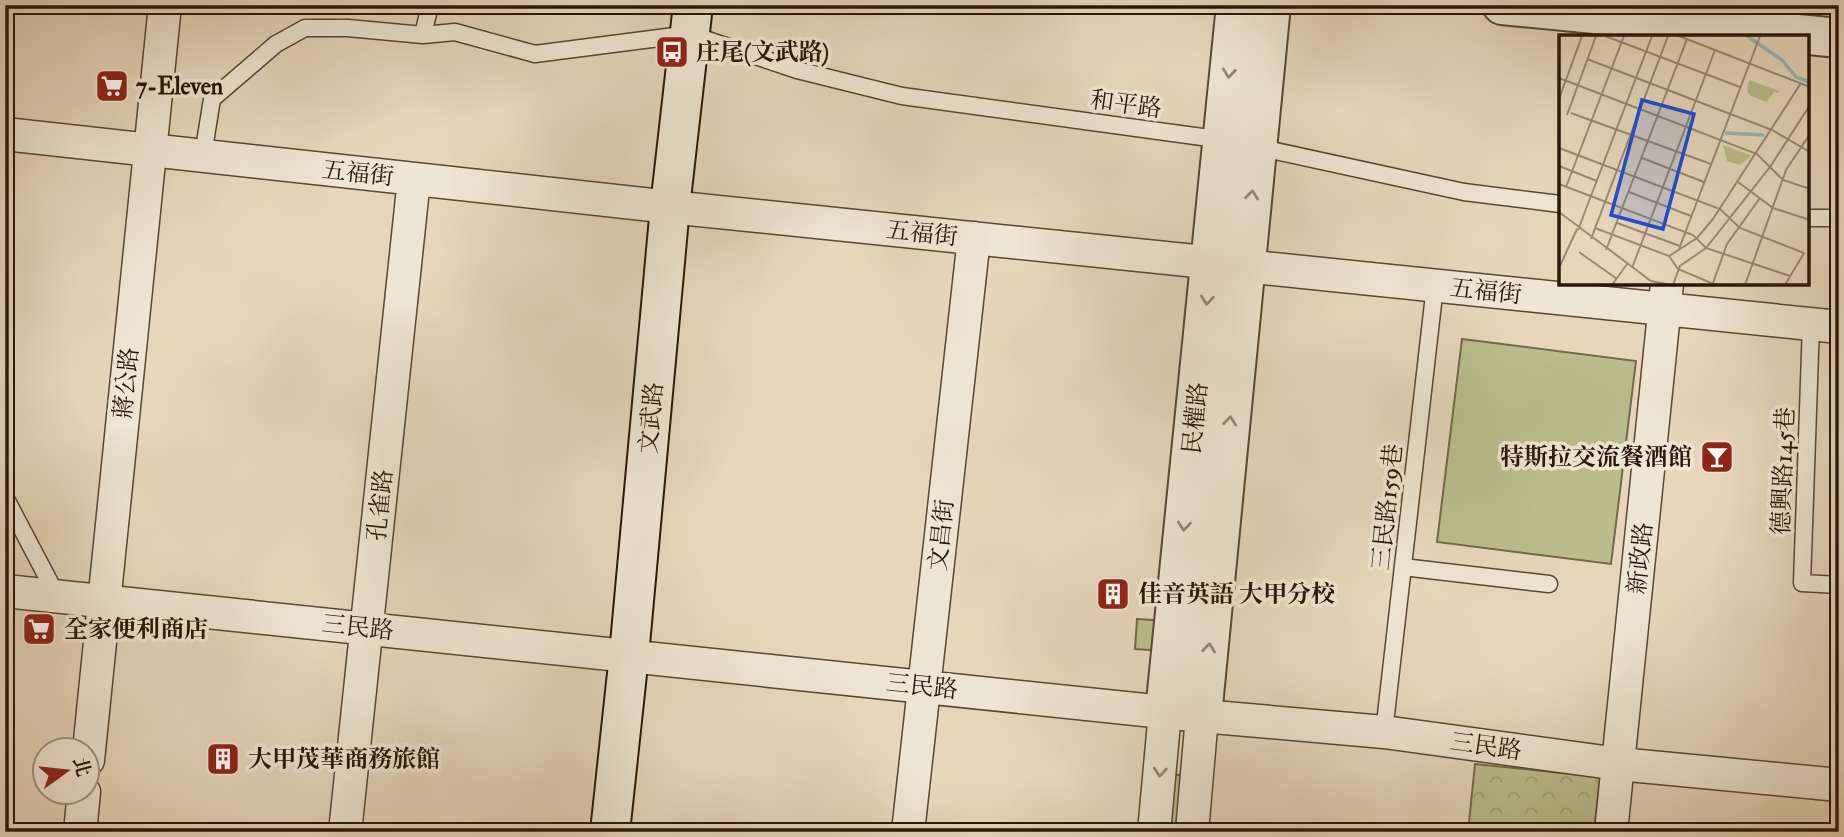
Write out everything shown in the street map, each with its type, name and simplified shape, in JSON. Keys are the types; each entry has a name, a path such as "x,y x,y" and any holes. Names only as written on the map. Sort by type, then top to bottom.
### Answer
{"street":[{"name":"蔣公路","path":"90,736 165,5"},
{"name":"民權路","path":"1236,5 1240,143"},
{"name":"民權路","path":"1154,832 1184,714 1240,143 1270,5"},
{"path":"1502,5 1839,38"},
{"name":"文武路","path":"610,832 670,206 692,20"},
{"name":"五福街","path":"5,134 1435,286 1666,297 1825,326"},
{"name":"孔雀路","path":"345,832 414,179"},
{"name":"文昌街","path":"908,832 974,238"},
{"name":"新政路","path":"1611,832 1666,297"},
{"name":"三民路","path":"5,591 1184,714 1384,732 1619,764 1839,785"},
{"name":"民權路","path":"1184,714 1192,832"},
{"path":"80,832 83,806"}],"lane":[{"path":"422,35 430,5"},
{"path":"203,155 212,99 276,44 305,28 348,28 422,35 455,32 535,54 692,20"},
{"name":"和平路","path":"692,20 797,70 902,96 1240,143 1464,192 1559,204"},
{"path":"1809,218 1839,218"},
{"name":"三民路159巷","path":"1384,732 1435,286"},
{"name":"德興路145巷","path":"1825,326 1802,583 1839,585"},
{"path":"5,497 57,596"},
{"path":"1404,567 1549,584"}],"green space":[{"path":"1462,339 1636,361 1611,564 1437,542"},
{"path":"1137,619 1167,621 1164,651 1135,649"},
{"path":"1475,764 1600,777 1594,832 1468,832"},
{"path":"1167,774 1192,776 1187,832 1161,832"}],"place":[{"name":"庄尾(文武路)","path":"672,52"},
{"name":"7-Eleven","path":"112,86"},
{"name":"特斯拉交流餐酒館","path":"1717,457"},
{"name":"佳音英語 大甲分校","path":"1113,594"},
{"name":"全家便利商店","path":"39,629"},
{"name":"大甲茂華商務旅館","path":"223,759"}]}
